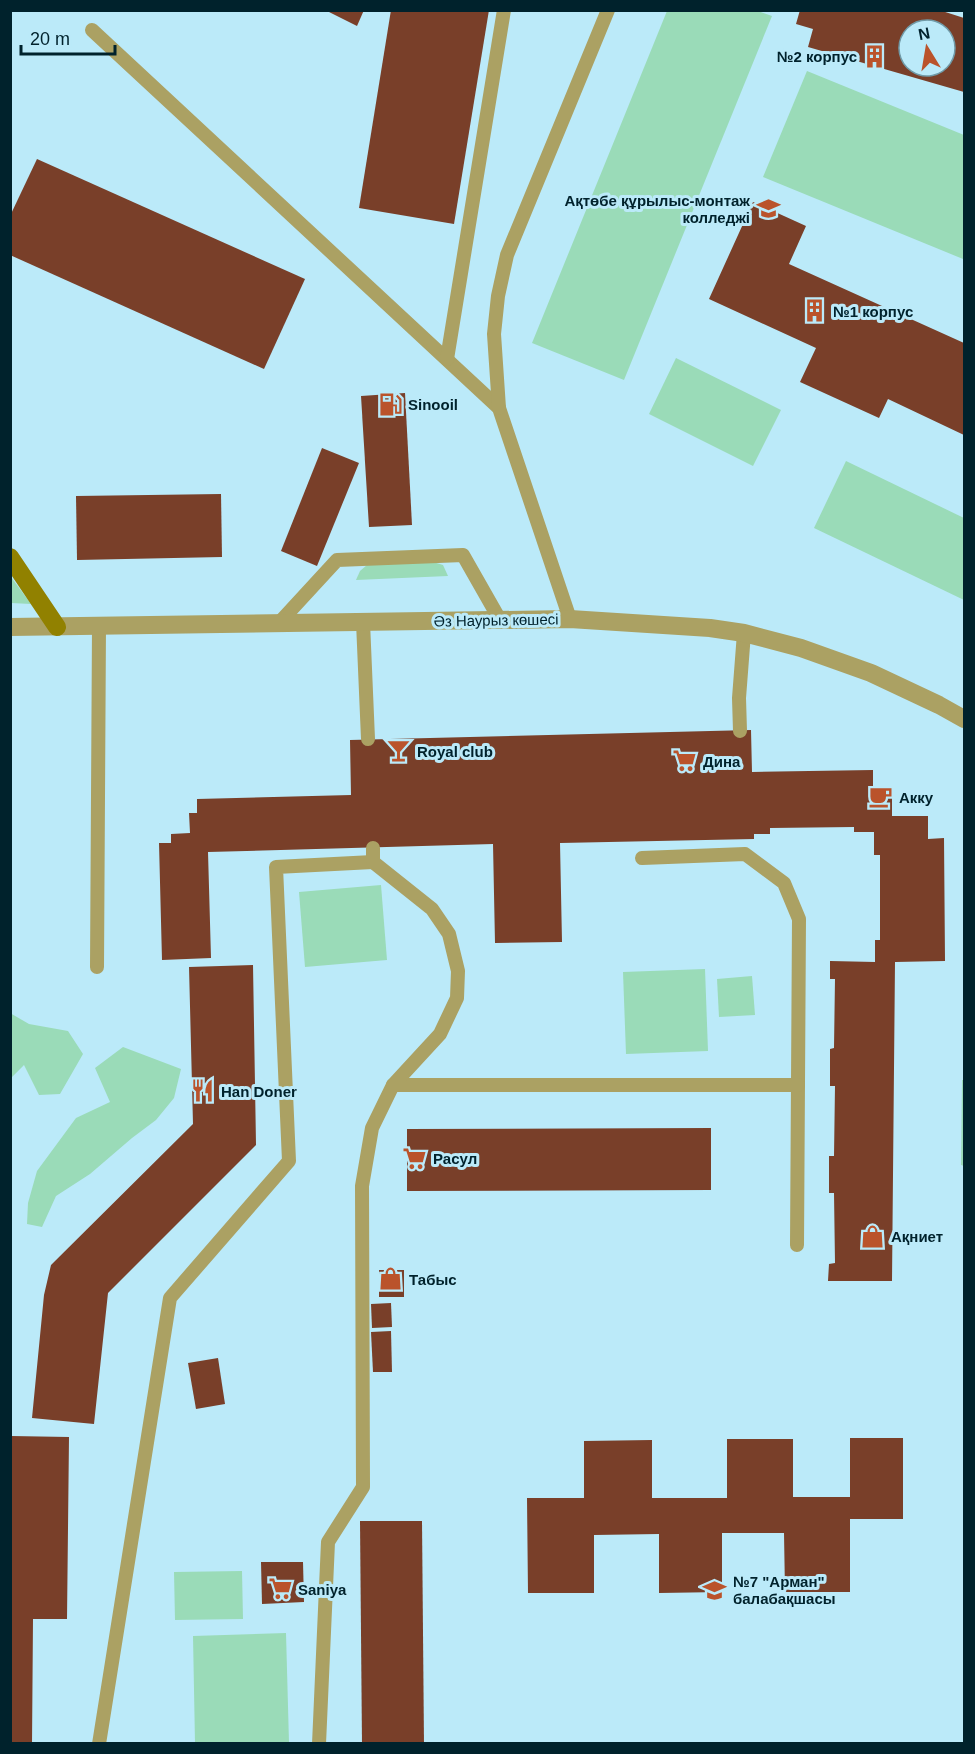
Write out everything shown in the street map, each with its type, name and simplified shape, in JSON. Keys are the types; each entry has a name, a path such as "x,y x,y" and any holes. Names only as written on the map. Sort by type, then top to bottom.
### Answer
{"main road":[{"path":"10,557 57,627"}],"street":[{"name":"Әз Наурыз көшесі","path":"10,627 570,619 710,627 801,648 871,673 964,719"}],"lane":[{"path":"447,359 504,10"},
{"path":"570,619 499,408 494,334 498,296 507,255 608,10"},
{"path":"92,30 499,408"},
{"path":"279,623 337,560 463,555 500,620"},
{"path":"363,622 368,739"},
{"path":"97,966 99,626"},
{"path":"740,730 739,698 744,633"},
{"path":"745,839 745,854"},
{"path":"373,848 374,862"},
{"path":"642,858 745,854 784,883 799,919 797,1245"},
{"path":"99,1743 170,1298 289,1161 276,867 374,862 432,909 449,934 458,970 457,998 440,1034 393,1085 372,1128 362,1186 363,1487 328,1542 319,1743"},
{"path":"393,1085 798,1085"}],"green space":[{"path":"667,11 758,11 772,16 624,380 532,343"},
{"path":"807,71 964,135 963,259 763,177"},
{"path":"676,358 781,410 753,466 649,414"},
{"path":"846,461 964,518 964,600 814,528"},
{"path":"430,561 443,565 448,576 356,580 360,571 367,565"},
{"path":"11,577 31,604 11,603"},
{"path":"381,885 387,960 305,967 299,892"},
{"path":"705,969 708,1051 626,1054 623,972"},
{"path":"752,976 755,1015 719,1017 717,979"},
{"path":"10,1013 29,1024 68,1031 83,1054 60,1094 39,1095 24,1065 11,1078"},
{"path":"123,1047 181,1069 174,1098 156,1120 90,1174 56,1196 42,1227 27,1224 28,1203 37,1171 76,1118 110,1102 95,1068"},
{"path":"962,1080 964,1080 964,1166 961,1165"},
{"path":"242,1571 243,1619 175,1620 174,1572"},
{"path":"286,1633 289,1743 195,1743 193,1636"}],"building":[{"path":"325,10 364,10 357,26"},
{"path":"391,10 489,10 454,224 359,208"},
{"name":"№2 корпус","path":"800,10 939,10 964,18 964,92 915,78 957,78 957,18 897,18 897,73 808,47 813,29 796,24"},
{"path":"37,159 305,279 264,369 10,255 10,216"},
{"name":"№1 корпус","path":"753,202 806,226 789,264 964,343 964,435 888,399 879,418 800,382 816,348 709,299"},
{"path":"405,393 412,525 369,527 361,396"},
{"path":"322,448 359,463 317,566 281,551"},
{"path":"221,494 222,557 77,560 76,496"},
{"path":"751,730 752,772 873,770 873,788 892,788 892,816 928,816 928,839 944,838 945,961 895,962 892,1281 828,1281 829,1264 835,1263 834,1193 829,1193 829,1156 834,1156 835,1086 830,1086 830,1049 834,1048 835,979 830,979 830,961 875,962 875,940 880,940 880,855 874,855 874,832 854,832 854,827 770,828 770,834 754,834 754,839 560,843 562,942 495,943 493,844 208,852 211,958 162,960 159,843 171,843 171,834 190,833 189,813 197,813 197,799 351,795 350,740"},
{"path":"253,965 256,1145 108,1293 94,1424 32,1418 44,1295 51,1265 193,1124 189,967"},
{"path":"711,1128 711,1190 407,1191 407,1129"},
{"name":"Табыс","path":"379,1270 404,1270 404,1297 379,1297"},
{"path":"391,1303 392,1327 372,1328 371,1304"},
{"path":"391,1331 392,1372 373,1372 371,1332"},
{"path":"218,1358 225,1404 196,1409 188,1363"},
{"path":"11,1436 69,1437 67,1619 33,1619 32,1744 10,1744"},
{"path":"850,1438 903,1438 903,1519 850,1519 850,1592 785,1592 784,1533 722,1533 722,1592 659,1593 659,1534 594,1535 594,1593 528,1593 527,1498 584,1498 584,1441 652,1440 652,1498 727,1498 727,1439 793,1439 793,1497 850,1497"},
{"path":"360,1521 422,1521 424,1744 362,1744"},
{"path":"261,1562 303,1562 304,1602 262,1604"}],"place":[{"name":"№2 корпус","path":"875,56"},
{"name":"Ақтөбе құрылыс-монтаж колледжі","path":"768,209"},
{"name":"№1 корпус","path":"815,311"},
{"name":"Sinooil","path":"390,404"},
{"name":"Royal club","path":"399,751"},
{"name":"Дина","path":"685,761"},
{"name":"Акку","path":"881,797"},
{"name":"Han Doner","path":"203,1091"},
{"name":"Расул","path":"415,1158"},
{"name":"Ақниет","path":"873,1236"},
{"name":"Табыс","path":"391,1279"},
{"name":"Saniya","path":"280,1589"},
{"name":"№7 \"Арман\" балабақшасы","path":"715,1590"}]}
